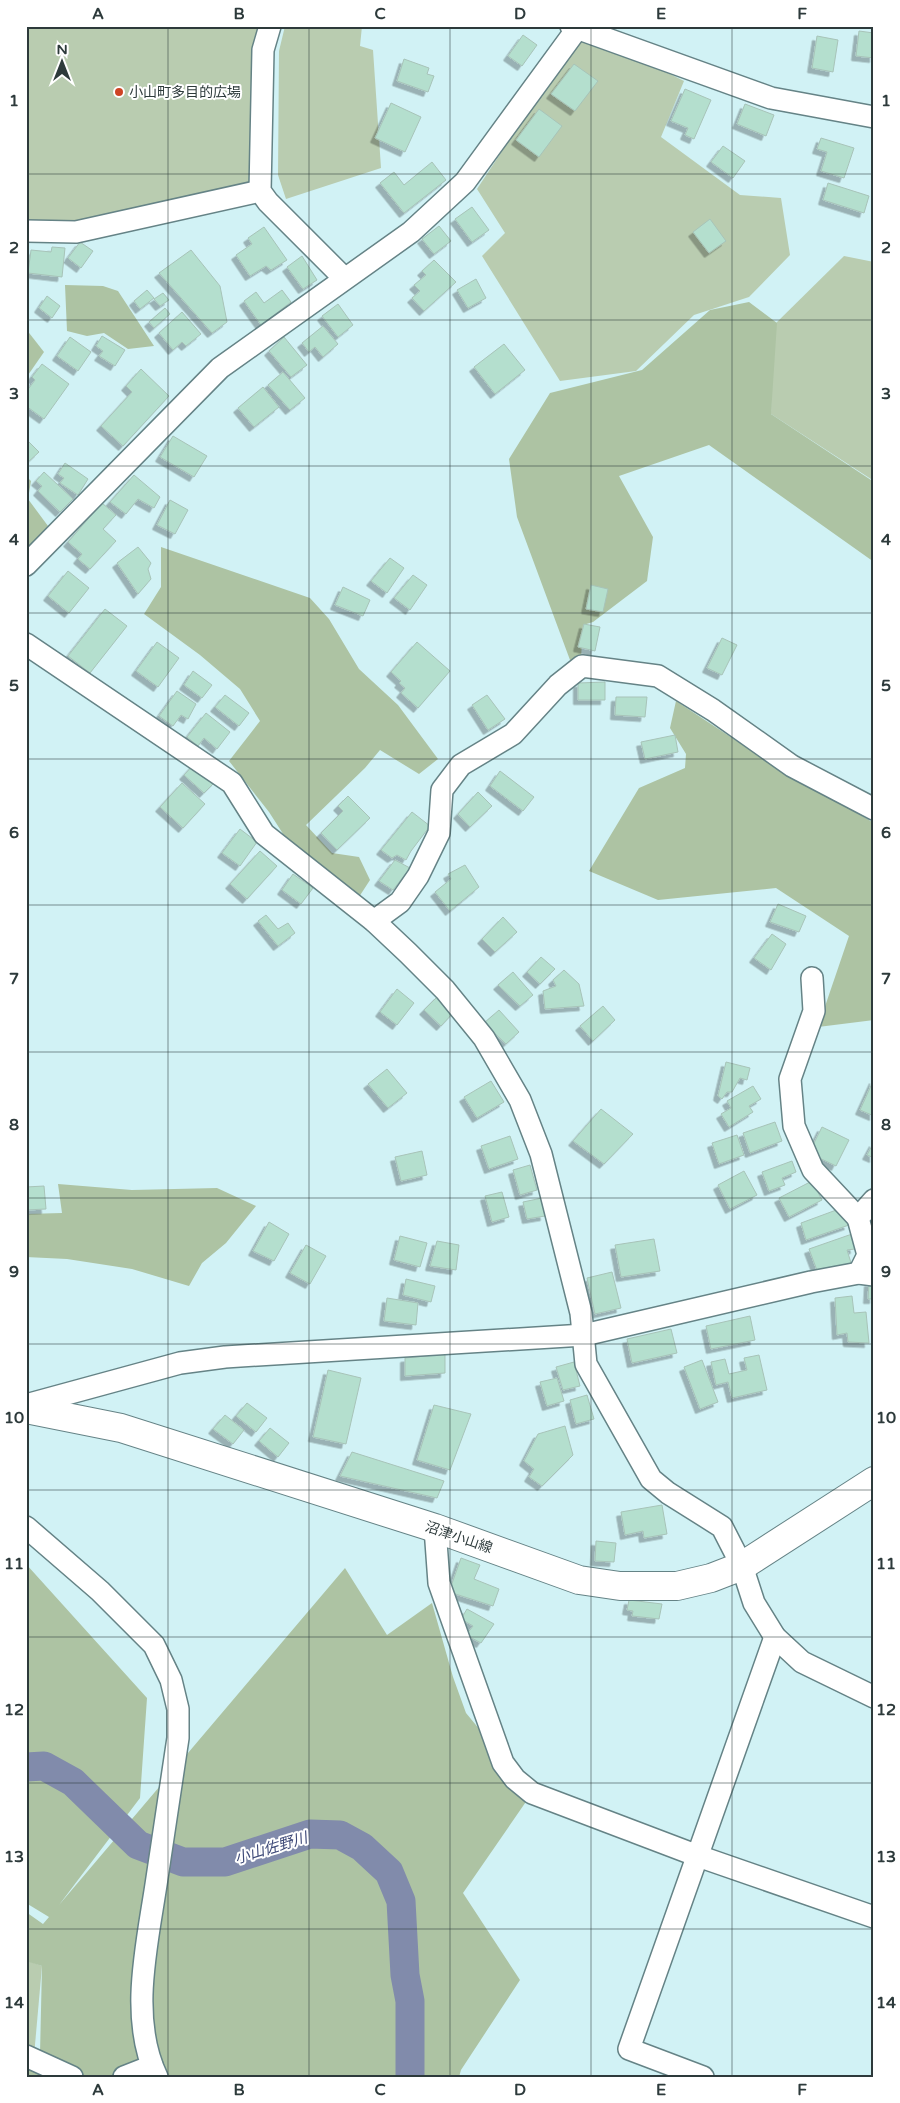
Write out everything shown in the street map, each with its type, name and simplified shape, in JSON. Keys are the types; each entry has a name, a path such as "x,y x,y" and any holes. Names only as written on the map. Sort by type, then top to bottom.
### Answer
{"main road":[{"name":"沼津小山線","path":"26,1407 122,1428 435,1528 579,1580 620,1586 678,1586 711,1578 742,1566 874,1481"}],"street":[{"path":"270,26 263,50 260,191 268,202 344,278"},
{"path":"26,565 220,368 411,232 465,182 575,27 771,98 874,117"},
{"path":"26,231 76,232 260,191"},
{"path":"26,644 232,783 264,834 374,921 445,990 484,1038 520,1100 541,1154 581,1313 586,1364 650,1478 668,1493 722,1527 742,1566 754,1603 775,1637 802,1662 874,1696"},
{"path":"374,921 400,902 418,876 439,833 442,790 461,765 513,734 558,685 582,666 658,676 713,710 792,766 874,809"},
{"path":"26,1407 180,1363 225,1356 584,1335 811,1282 867,1274 868,1255 858,1218 813,1170 794,1126 790,1079 814,1011 812,978"},
{"path":"858,1218 874,1200"},
{"path":"26,1527 100,1591 154,1645 171,1680 178,1709 178,1738 146,1955 142,2007 144,2038 155,2072 124,2077"},
{"path":"435,1528 439,1583 503,1763 515,1779 532,1793 698,1856 874,1916"},
{"path":"703,2077 629,2049 775,1637"},
{"path":"26,2056 72,2077"}],"green space":[{"name":"小山町多目的広場","path":"26,26 262,26 254,177 245,187 63,223 26,223"},
{"path":"285,26 362,26 360,46 373,50 381,168 286,199 278,175 279,51"},
{"path":"582,30 684,81 661,137 740,195 781,198 790,255 749,297 694,315 636,371 560,381 482,256 505,233 477,189"},
{"path":"844,256 874,262 874,481 771,414 772,327"},
{"path":"65,285 103,286 118,291 154,346 128,349 104,333 87,336 67,331"},
{"path":"749,302 777,323 771,414 874,482 874,562 709,445 619,476 653,537 647,581 593,622 583,625 581,659 570,660 517,517 509,459 550,393 642,370 710,310"},
{"path":"26,329 44,352 26,378"},
{"path":"26,476 31,481 28,499 48,526 26,552"},
{"path":"161,547 310,598 329,619 359,669 398,705 438,759 419,774 380,750 365,768 306,825 332,853 359,857 370,880 357,900 287,840 269,812 229,761 260,721 240,689 200,655 144,614 161,587"},
{"path":"676,701 758,755 874,823 874,1020 818,1027 849,936 776,888 658,900 589,871 639,788 685,768 686,754 670,728"},
{"path":"58,1184 132,1190 217,1188 256,1206 226,1243 202,1263 189,1286 132,1269 67,1259 26,1257 26,1214 62,1213"},
{"path":"26,1564 147,1698 140,1798 59,1905 345,1568 387,1635 432,1603 453,1677 466,1713 532,1793 463,1893 520,1980 461,2070 459,2077 26,2077 26,2052 40,2054 42,1966 26,1961 26,1912 43,1924 49,1917 26,1903"},
{"path":"26,1960 42,1966 34,2056 26,2053"}],"building":[{"path":"859,31 874,33 874,58 856,56"},
{"path":"523,35 537,45 522,66 508,56"},
{"path":"817,36 838,40 833,72 812,68"},
{"path":"404,59 429,68 427,74 434,76 428,92 397,81"},
{"path":"574,64 598,81 575,111 551,94"},
{"path":"685,89 711,100 694,139 685,135 688,128 671,121"},
{"path":"391,103 421,117 405,152 375,138"},
{"path":"745,104 774,115 766,136 737,124"},
{"path":"539,109 562,126 539,157 516,140"},
{"path":"821,138 854,148 844,178 821,171 827,152 817,149"},
{"path":"723,146 745,161 733,178 711,162"},
{"path":"432,162 446,180 404,213 380,183 394,172 404,185"},
{"path":"828,183 869,196 864,213 823,200"},
{"path":"472,207 489,230 472,242 455,219"},
{"path":"710,219 726,241 709,253 693,232"},
{"path":"439,226 451,241 434,254 422,239"},
{"path":"264,227 287,260 271,270 266,266 250,276 236,255 252,244 248,238"},
{"path":"80,242 93,251 81,268 68,258"},
{"path":"52,247 65,248 62,277 28,273 31,250 51,252"},
{"path":"191,250 220,286 227,322 212,333 159,273"},
{"path":"302,256 317,280 303,289 287,267"},
{"path":"434,260 456,282 424,311 412,298 420,291 414,285 426,275 422,271"},
{"path":"476,279 486,298 468,308 457,290"},
{"path":"147,290 154,298 140,309 134,301"},
{"path":"282,290 291,302 261,325 244,301 256,292 264,303"},
{"path":"163,293 169,300 160,306 154,299"},
{"path":"47,296 60,306 52,318 39,308"},
{"path":"338,304 353,325 338,337 322,316"},
{"path":"165,308 170,314 154,328 149,322"},
{"path":"182,312 201,334 186,346 182,342 173,350 159,333"},
{"path":"323,326 338,344 323,357 315,347 309,352 302,343"},
{"path":"102,336 125,350 115,366 99,356 103,351 96,346"},
{"path":"70,337 91,352 78,371 57,356"},
{"path":"284,337 307,365 291,377 269,351"},
{"path":"504,344 525,370 495,394 474,367"},
{"path":"42,364 69,384 44,419 26,406 26,392 35,380 32,377"},
{"path":"141,369 169,396 123,446 101,426 132,392 126,386"},
{"path":"283,372 305,398 290,410 268,385"},
{"path":"263,387 279,407 254,427 238,408"},
{"path":"173,436 207,456 194,477 160,457"},
{"path":"26,439 39,452 26,464"},
{"path":"65,463 88,479 78,495 60,483 64,478 58,474"},
{"path":"44,472 73,499 60,512 38,491 42,486 36,481"},
{"path":"134,475 160,497 154,508 138,499 126,514 110,502"},
{"path":"170,500 188,510 175,534 157,525"},
{"path":"102,503 116,515 103,529 116,541 90,569 78,559 82,554 68,542"},
{"path":"138,547 151,563 148,569 151,579 138,594 117,563"},
{"path":"390,558 404,568 387,593 371,581"},
{"path":"68,571 89,588 69,613 48,596"},
{"path":"413,575 427,585 410,610 394,598"},
{"path":"591,585 608,589 603,612 586,609"},
{"path":"343,587 370,600 363,616 335,605"},
{"path":"105,609 127,626 90,673 68,656"},
{"path":"584,624 600,627 595,651 578,647"},
{"path":"722,638 737,645 722,675 707,668"},
{"path":"157,642 179,658 158,687 136,671"},
{"path":"417,642 450,671 418,708 401,693 405,688 399,683 401,681 391,672"},
{"path":"193,671 212,685 202,698 184,685"},
{"path":"605,682 605,700 578,700 578,683"},
{"path":"177,691 196,704 188,719 181,715 173,726 159,716"},
{"path":"225,695 249,713 239,726 215,707"},
{"path":"487,695 505,719 488,730 472,705"},
{"path":"616,697 647,697 645,717 615,715"},
{"path":"206,713 230,732 217,749 204,738 198,746 187,737"},
{"path":"675,735 678,752 645,759 641,742"},
{"path":"196,762 216,781 204,793 184,775"},
{"path":"500,771 534,797 523,811 490,786"},
{"path":"182,783 205,804 183,828 160,807"},
{"path":"478,792 492,806 470,827 458,814"},
{"path":"348,796 370,818 337,850 321,833 343,811 338,806"},
{"path":"412,812 430,826 406,860 397,855 392,858 381,850"},
{"path":"240,829 257,842 240,866 222,853"},
{"path":"260,851 277,866 247,899 230,884"},
{"path":"395,860 410,868 393,890 379,881"},
{"path":"465,865 479,887 450,911 435,892 451,879 448,874"},
{"path":"293,874 313,888 301,904 282,890"},
{"path":"778,904 806,916 799,932 770,922"},
{"path":"266,915 278,929 288,923 295,933 278,946 258,921"},
{"path":"503,917 517,932 495,952 482,939"},
{"path":"772,934 786,944 771,970 754,958"},
{"path":"541,957 555,969 540,984 527,972"},
{"path":"564,970 579,984 584,1006 545,1009 543,991 556,986 553,980"},
{"path":"513,972 533,995 520,1006 498,985"},
{"path":"397,989 414,1003 397,1025 380,1012"},
{"path":"439,995 455,1011 441,1026 424,1010"},
{"path":"603,1006 615,1020 593,1041 580,1026"},
{"path":"499,1010 519,1032 506,1044 484,1023"},
{"path":"726,1062 750,1068 747,1080 740,1078 732,1092 727,1092 722,1099 718,1096"},
{"path":"387,1069 407,1093 388,1108 368,1084"},
{"path":"874,1079 874,1116 860,1110"},
{"path":"491,1081 504,1102 477,1118 464,1097"},
{"path":"753,1086 761,1099 749,1106 753,1112 729,1127 721,1114 731,1108 727,1101"},
{"path":"601,1109 633,1134 604,1164 573,1141"},
{"path":"775,1122 782,1141 750,1153 743,1133"},
{"path":"822,1127 849,1140 836,1166 809,1153"},
{"path":"737,1135 744,1155 719,1164 712,1143"},
{"path":"510,1136 518,1159 489,1169 481,1146"},
{"path":"874,1142 874,1158 867,1155"},
{"path":"422,1151 427,1175 401,1181 395,1157"},
{"path":"792,1161 796,1172 782,1178 785,1185 769,1191 762,1172"},
{"path":"530,1165 537,1190 520,1195 513,1170"},
{"path":"744,1171 757,1195 730,1209 718,1185"},
{"path":"812,1181 822,1200 789,1217 779,1198"},
{"path":"44,1186 46,1209 26,1210 26,1187"},
{"path":"502,1192 509,1217 492,1222 485,1196"},
{"path":"542,1198 545,1216 527,1219 523,1202"},
{"path":"839,1209 849,1225 806,1240 801,1223"},
{"path":"269,1222 289,1234 274,1261 253,1251"},
{"path":"852,1234 855,1249 847,1250 852,1266 818,1273 809,1249"},
{"path":"400,1236 427,1243 420,1267 394,1260"},
{"path":"654,1239 660,1271 621,1277 615,1245"},
{"path":"437,1241 459,1245 456,1270 430,1266"},
{"path":"306,1245 326,1256 310,1284 290,1273"},
{"path":"612,1272 621,1308 595,1314 587,1278"},
{"path":"406,1279 435,1286 431,1302 403,1295"},
{"path":"869,1282 874,1283 874,1299 868,1299"},
{"path":"852,1296 854,1313 866,1312 869,1343 848,1342 847,1333 837,1335 835,1298"},
{"path":"387,1298 418,1303 416,1325 384,1321"},
{"path":"750,1316 755,1340 711,1349 706,1326"},
{"path":"671,1329 677,1353 632,1363 627,1339"},
{"path":"445,1354 445,1373 405,1376 405,1358"},
{"path":"759,1355 767,1390 732,1398 728,1382 716,1385 711,1362 725,1359 729,1374 747,1370 744,1358"},
{"path":"702,1360 718,1402 700,1409 684,1367"},
{"path":"574,1362 580,1386 563,1390 556,1367"},
{"path":"328,1370 361,1378 346,1444 313,1437"},
{"path":"557,1378 564,1401 547,1406 540,1382"},
{"path":"587,1395 594,1419 576,1424 570,1400"},
{"path":"247,1403 267,1418 256,1432 236,1416"},
{"path":"434,1405 471,1414 450,1470 417,1460"},
{"path":"225,1415 244,1430 233,1444 213,1429"},
{"path":"565,1426 573,1455 542,1486 529,1477 534,1469 524,1461 538,1434"},
{"path":"270,1428 289,1443 278,1457 259,1441"},
{"path":"352,1452 444,1481 437,1498 340,1476"},
{"path":"662,1505 667,1534 644,1538 643,1531 625,1535 621,1512"},
{"path":"596,1541 616,1543 614,1562 595,1561"},
{"path":"461,1558 480,1565 474,1579 499,1589 493,1606 449,1592"},
{"path":"629,1600 662,1604 659,1619 632,1616 633,1611 627,1610"},
{"path":"467,1609 494,1624 481,1643 466,1635 473,1626 461,1619"}],"waterway":[{"name":"小山佐野川","path":"26,1767 44,1766 73,1782 138,1845 183,1862 225,1862 310,1834 340,1835 362,1847 389,1872 401,1901 405,1975 410,2001 410,2077"}],"place":[{"name":"小山町多目的広場","path":"119,92"}]}
